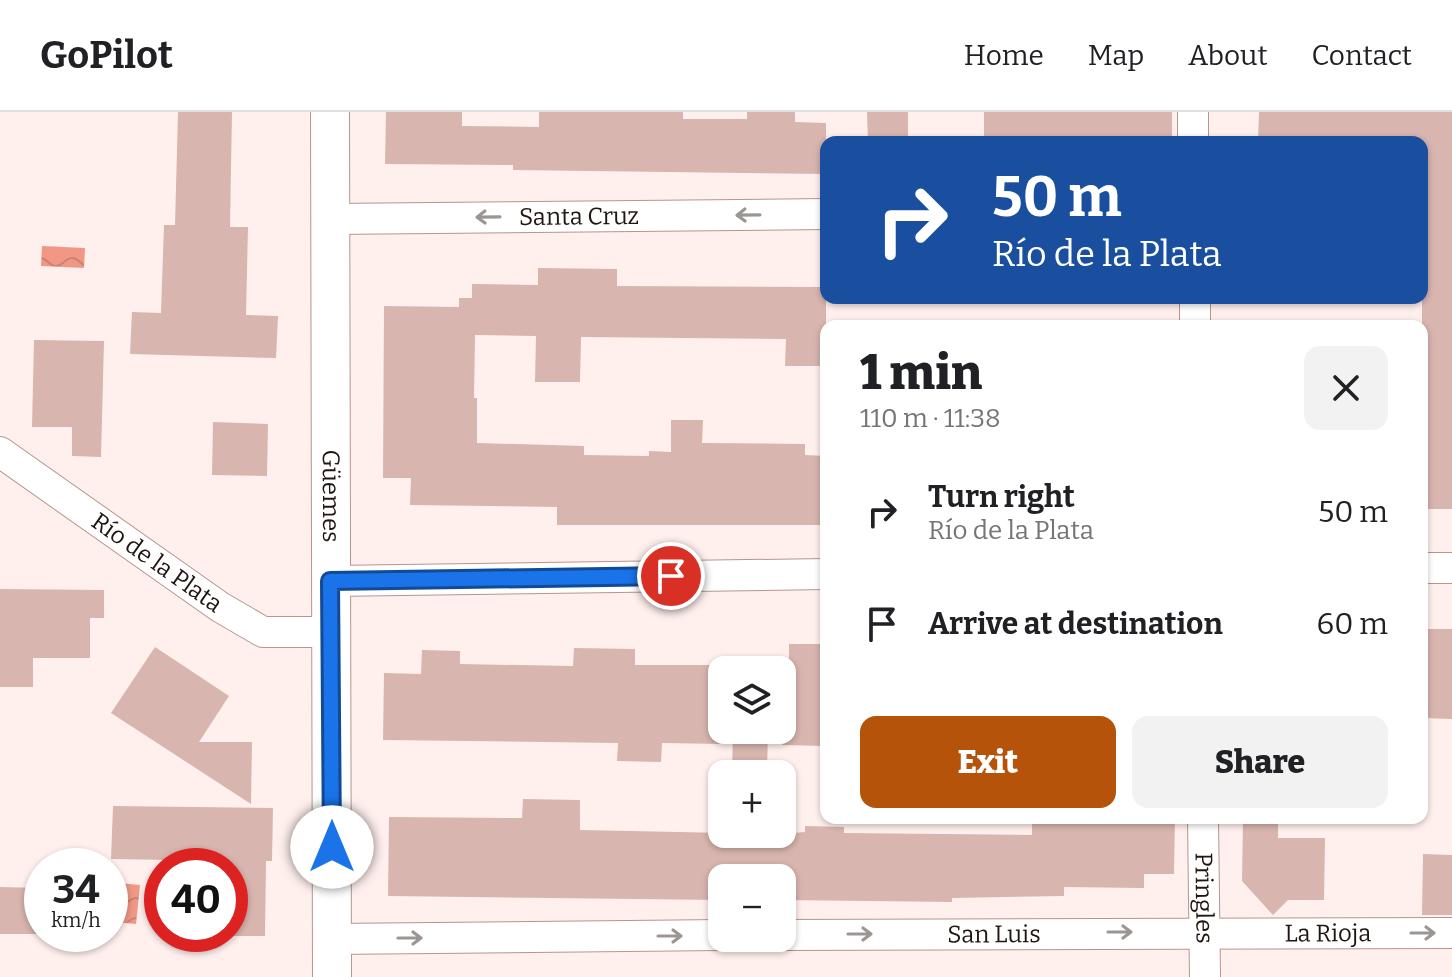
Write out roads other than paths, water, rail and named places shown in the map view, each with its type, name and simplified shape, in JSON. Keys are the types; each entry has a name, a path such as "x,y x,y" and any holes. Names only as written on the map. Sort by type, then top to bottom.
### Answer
{"street":[{"name":"Güemes","path":"330,112 332,977"},
{"path":"1193,112 1193,136"},
{"name":"Santa Cruz","path":"331,219 820,214"},
{"name":"Río de la Plata","path":"0,452 220,607 263,632 330,632"},
{"path":"1428,568 1452,568"},
{"path":"330,581 820,574"},
{"name":"Pringles","path":"1203,824 1205,977"},
{"name":"La Rioja","path":"1205,931 1452,933"},
{"name":"San Luis","path":"796,935 1205,931"},
{"path":"332,939 708,935"}],"water":[{"path":"42,246 85,248 84,268 41,266"},
{"path":"128,884 140,885 136,924 128,923"}]}
